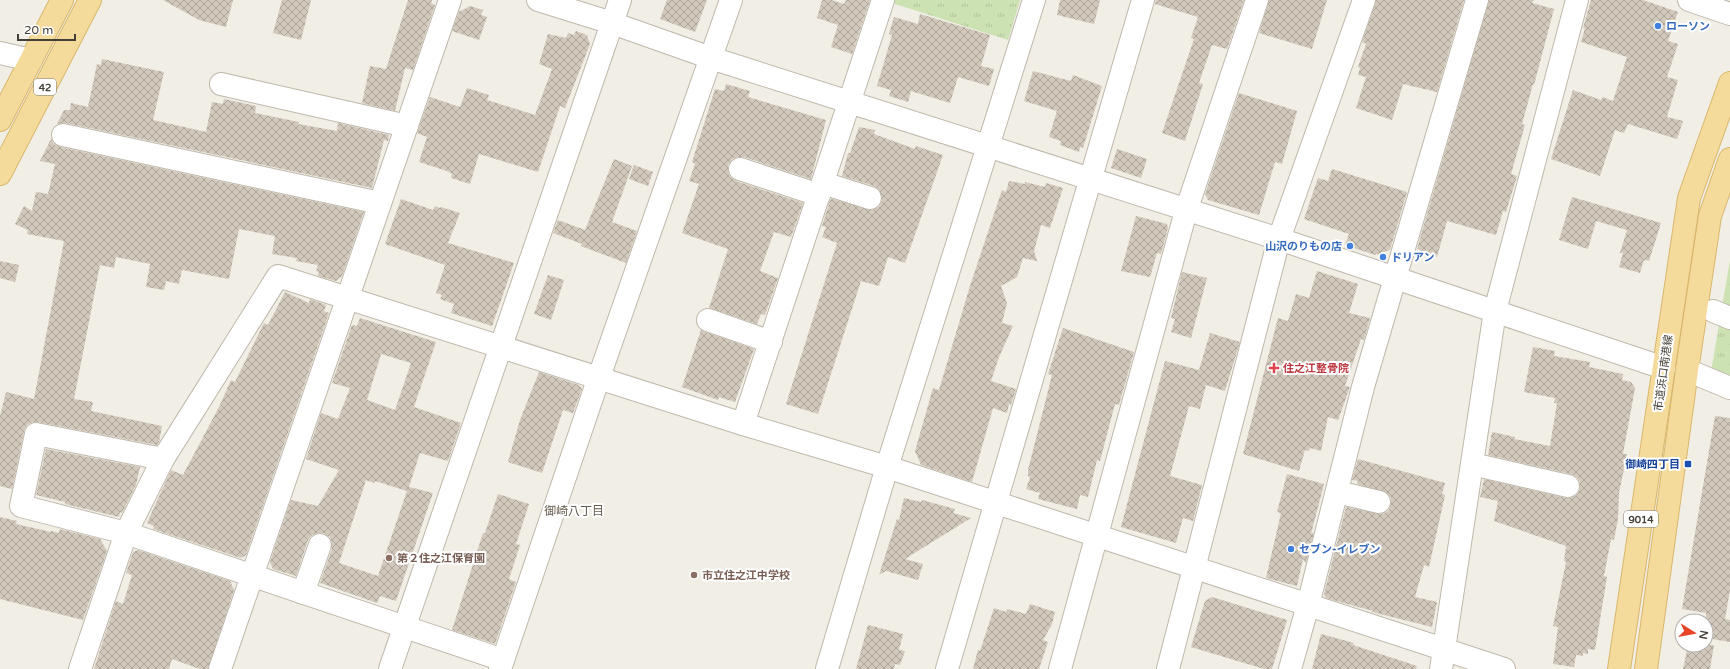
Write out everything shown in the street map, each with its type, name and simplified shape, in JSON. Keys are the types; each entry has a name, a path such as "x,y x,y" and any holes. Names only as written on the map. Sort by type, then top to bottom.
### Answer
{"main road":[{"name":"42","path":"0,120 62,0"},
{"name":"42","path":"0,174 90,0"},
{"name":"市道浜口南港線","path":"1619,669 1689,198 1730,83"},
{"name":"9014","path":"1646,669 1687,370 1710,216 1730,159"}],"street":[{"path":"220,669 450,0"},
{"path":"538,0 612,23 711,58 1279,239 1664,368"},
{"path":"390,669 620,0"},
{"path":"162,459 36,434 21,506 126,534 405,627 502,665 599,377 731,0"},
{"path":"743,424 883,0"},
{"path":"827,669 887,467 1034,0"},
{"path":"947,669 997,503 1143,0"},
{"path":"1060,669 1186,210 1257,0"},
{"path":"1168,669 1279,239 1364,0"},
{"path":"1290,669 1308,605 1363,387 1477,0"},
{"path":"1443,659 1495,311 1577,0"},
{"path":"1689,0 1730,14"},
{"path":"0,53 31,60"},
{"path":"221,84 407,126"},
{"path":"63,135 380,203"},
{"path":"740,169 821,189 870,198"},
{"path":"80,669 126,534 162,459 278,276 502,346 743,424 887,467 1194,569 1308,605 1443,659 1504,669"},
{"path":"708,320 771,342"},
{"path":"1687,370 1730,388"},
{"path":"1472,464 1568,486"},
{"path":"1337,492 1379,502"},
{"path":"303,593 320,545"}],"green space":[{"path":"894,0 1020,0 1008,40 892,3"},
{"path":"1730,260 1730,380 1711,372"}],"building":[{"path":"163,0 233,0 226,27 199,20"},
{"path":"282,0 311,0 301,40 273,33"},
{"path":"408,0 432,0 431,3 435,5 413,70 405,68 395,111 362,103 370,66 386,69"},
{"path":"667,0 707,0 695,32 660,19"},
{"path":"822,0 831,0 844,4 846,0 870,0 852,54 831,47 838,25 817,18"},
{"path":"1060,0 1100,0 1094,24 1057,15"},
{"path":"1156,0 1244,0 1227,49 1212,45 1199,83 1203,84 1185,141 1162,133 1194,39 1191,38 1198,17 1155,4"},
{"path":"1269,0 1327,0 1312,49 1259,33"},
{"path":"1376,0 1464,0 1437,92 1403,84 1392,120 1356,108 1366,77 1358,75 1360,68 1358,67 1366,44 1362,42"},
{"path":"1489,0 1534,0 1532,3 1554,9 1522,124 1525,125 1511,174 1517,176 1506,212 1503,211 1496,235 1447,221 1437,257 1417,249"},
{"path":"1591,0 1643,0 1678,12 1668,41 1678,44 1667,77 1678,80 1667,117 1683,121 1677,139 1628,124 1624,133 1615,130 1600,176 1551,159 1573,90 1601,100 1603,97 1613,101 1627,57 1581,42 1585,28 1583,28"},
{"path":"470,6 483,10 481,15 487,17 479,40 452,31 459,12"},
{"path":"920,14 990,35 981,66 994,69 989,86 958,77 950,103 911,91 908,102 889,96 891,90 877,86 892,35 889,34 894,17 918,24"},
{"path":"576,31 587,35 590,44 565,108 560,106 538,172 479,154 470,184 451,178 452,174 447,171 419,162 427,137 417,133 430,97 460,107 467,88 489,95 487,100 535,115 552,69 539,64 548,34 566,38 568,33 574,35"},
{"path":"102,59 164,72 153,120 206,132 212,102 223,104 224,99 256,106 255,113 299,122 298,124 337,131 338,123 389,135 388,141 384,140 372,188 66,123 57,124 64,110 70,110 71,103 88,107 97,64 101,65"},
{"path":"1033,71 1071,81 1073,75 1102,86 1083,148 1080,147 1079,152 1060,145 1061,141 1049,137 1057,111 1024,101"},
{"path":"726,84 750,91 748,97 826,120 811,179 744,157 732,159 728,165 730,177 736,181 803,203 791,237 774,232 760,271 778,278 765,315 761,314 757,324 709,308 728,249 682,233 699,184 689,181 695,164 692,162 715,89 724,91"},
{"path":"1239,93 1297,111 1282,164 1275,162 1259,215 1208,200 1205,194"},
{"path":"859,127 875,130 874,134 915,149 916,146 943,155 905,263 888,257 879,286 861,281 818,414 786,404 837,243 822,237 826,227 822,226 830,200 832,199 872,210 879,207 882,201 882,196 879,190 874,186 842,176 848,153 850,153"},
{"path":"51,139 54,144 60,147 364,212 342,276 336,281 318,276 319,272 316,271 318,265 296,261 297,258 272,254 275,236 239,229 229,279 182,270 179,284 166,281 164,290 146,287 150,264 116,257 114,268 100,265 74,399 93,402 91,411 162,426 159,442 157,445 32,422 27,425 24,431 12,489 0,486 0,416 6,392 34,399 64,241 27,234 28,230 15,224 24,206 32,211 36,192 48,194 55,164 40,161"},
{"path":"1117,149 1147,159 1141,178 1111,168"},
{"path":"614,159 632,166 612,222 637,231 626,263 581,246 582,244 553,233 558,220 585,230"},
{"path":"634,165 653,172 648,186 629,179"},
{"path":"1332,169 1407,192 1390,250 1375,255 1345,245 1349,234 1304,219 1318,178 1328,181"},
{"path":"1009,181 1025,184 1025,182 1045,187 1046,183 1063,188 1050,228 1041,225 1034,251 1037,261 1023,258 1017,277 1001,286 1007,303 1002,323 1013,326 999,357 991,381 1016,389 1011,405 1009,404 1007,413 993,408 972,482 921,465 915,451 933,388 939,390 970,286 1002,190 1006,192"},
{"path":"1572,197 1661,223 1649,261 1644,260 1640,273 1619,267 1623,253 1620,253 1627,230 1596,221 1588,249 1559,240"},
{"path":"401,199 433,210 435,206 460,213 448,243 514,263 492,326 451,313 454,304 440,299 442,295 436,293 445,265 385,244"},
{"path":"1136,216 1167,224 1168,228 1161,254 1157,253 1150,277 1121,271"},
{"path":"0,261 19,265 15,282 0,278"},
{"path":"1317,271 1358,284 1349,313 1370,318 1364,340 1361,339 1345,386 1350,387 1338,420 1328,417 1321,451 1310,448 1309,451 1305,450 1299,471 1243,454 1278,318 1288,321 1296,294 1309,298"},
{"path":"1182,272 1207,278 1191,338 1171,332 1175,319 1171,318"},
{"path":"548,275 564,280 551,320 534,314"},
{"path":"285,292 309,303 310,299 326,305 324,311 329,313 246,555 241,558 153,529 154,526 147,523 171,470 183,475 219,407 231,380 235,382 264,323 268,325"},
{"path":"360,318 436,342 414,407 461,423 448,461 420,453 409,487 433,493 396,601 380,596 377,603 320,583 332,549 330,537 324,533 312,535 308,540 296,576 273,569 270,562 291,500 318,506 339,470 306,459 321,413 338,419 350,388 332,383 352,325 357,326","holes":["381,354 411,363 395,410 367,400","366,480 374,483 375,481 407,491 378,576 339,563"]},
{"path":"1063,328 1134,352 1119,405 1115,404 1100,461 1097,460 1088,497 1080,495 1077,509 1038,499 1040,493 1026,489 1030,477 1028,476 1028,470 1052,375 1048,374"},
{"path":"701,330 754,349 735,402 719,397 718,400 682,387"},
{"path":"1210,333 1240,342 1225,391 1206,385 1200,409 1189,406 1170,476 1202,485 1193,521 1183,518 1176,543 1121,527 1165,361 1199,370"},
{"path":"1533,347 1555,351 1554,356 1590,362 1589,367 1623,374 1622,380 1631,382 1635,388 1623,454 1627,454 1619,493 1618,519 1614,540 1611,539 1604,576 1607,577 1595,650 1588,649 1588,654 1583,653 1583,656 1576,655 1574,667 1553,664 1558,627 1553,626 1566,562 1564,561 1566,546 1494,521 1498,501 1480,497 1484,479 1566,498 1571,498 1577,495 1580,489 1580,482 1577,477 1571,474 1488,455 1492,432 1515,437 1514,439 1550,446 1557,403 1554,403 1555,398 1524,392"},
{"path":"539,372 579,385 582,389 573,413 563,410 542,473 508,462 520,420"},
{"path":"1715,416 1730,418 1730,590 1725,619 1730,620 1730,642 1714,639 1714,613 1682,609"},
{"path":"46,449 140,467 136,485 122,513 120,512 119,517 65,504 65,502 36,495"},
{"path":"1358,459 1445,483 1442,494 1445,495 1429,567 1424,565 1415,597 1437,602 1432,627 1372,612 1373,611 1326,598 1324,594 1346,507 1382,514 1388,511 1391,505 1391,498 1387,493 1357,484 1358,481 1352,480"},
{"path":"1287,474 1324,484 1311,534 1314,532 1306,563 1303,559 1297,586 1266,578 1281,513 1277,512"},
{"path":"498,494 529,504 516,544 520,545 509,579 516,582 495,644 452,630 483,533 485,533"},
{"path":"904,498 921,502 922,500 955,509 953,513 971,518 905,559 923,564 918,580 886,571 879,575 897,519 899,520"},
{"path":"0,517 17,521 16,524 51,532 59,533 60,529 100,539 107,551 83,620 0,599"},
{"path":"138,550 230,581 234,590 208,669 200,669 172,659 169,669 94,669 116,601 123,604 132,575 126,573 133,552"},
{"path":"1212,597 1287,620 1272,669 1264,669 1191,647 1205,601"},
{"path":"1030,604 1055,612 1052,624 1043,640 1048,642 1039,669 973,669 978,650 980,651 994,608 1006,612 1007,609 1026,614"},
{"path":"868,625 903,634 899,650 905,651 900,665 895,664 894,669 856,669"},
{"path":"1321,634 1354,643 1353,645 1417,666 1416,669 1312,669"},
{"path":"1686,653 1713,653 1710,669 1683,669"}],"place":[{"name":"ローソン","path":"1658,26"},
{"name":"山沢のりもの店","path":"1350,246"},
{"name":"ドリアン","path":"1383,257"},
{"name":"住之江整骨院","path":"1274,368"},
{"name":"御崎四丁目","path":"1688,464"},
{"name":"セブン-イレブン","path":"1291,549"},
{"name":"第２住之江保育園","path":"389,558"},
{"name":"市立住之江中学校","path":"694,575"}],"district":[{"name":"御崎八丁目","path":"574,511"}]}
